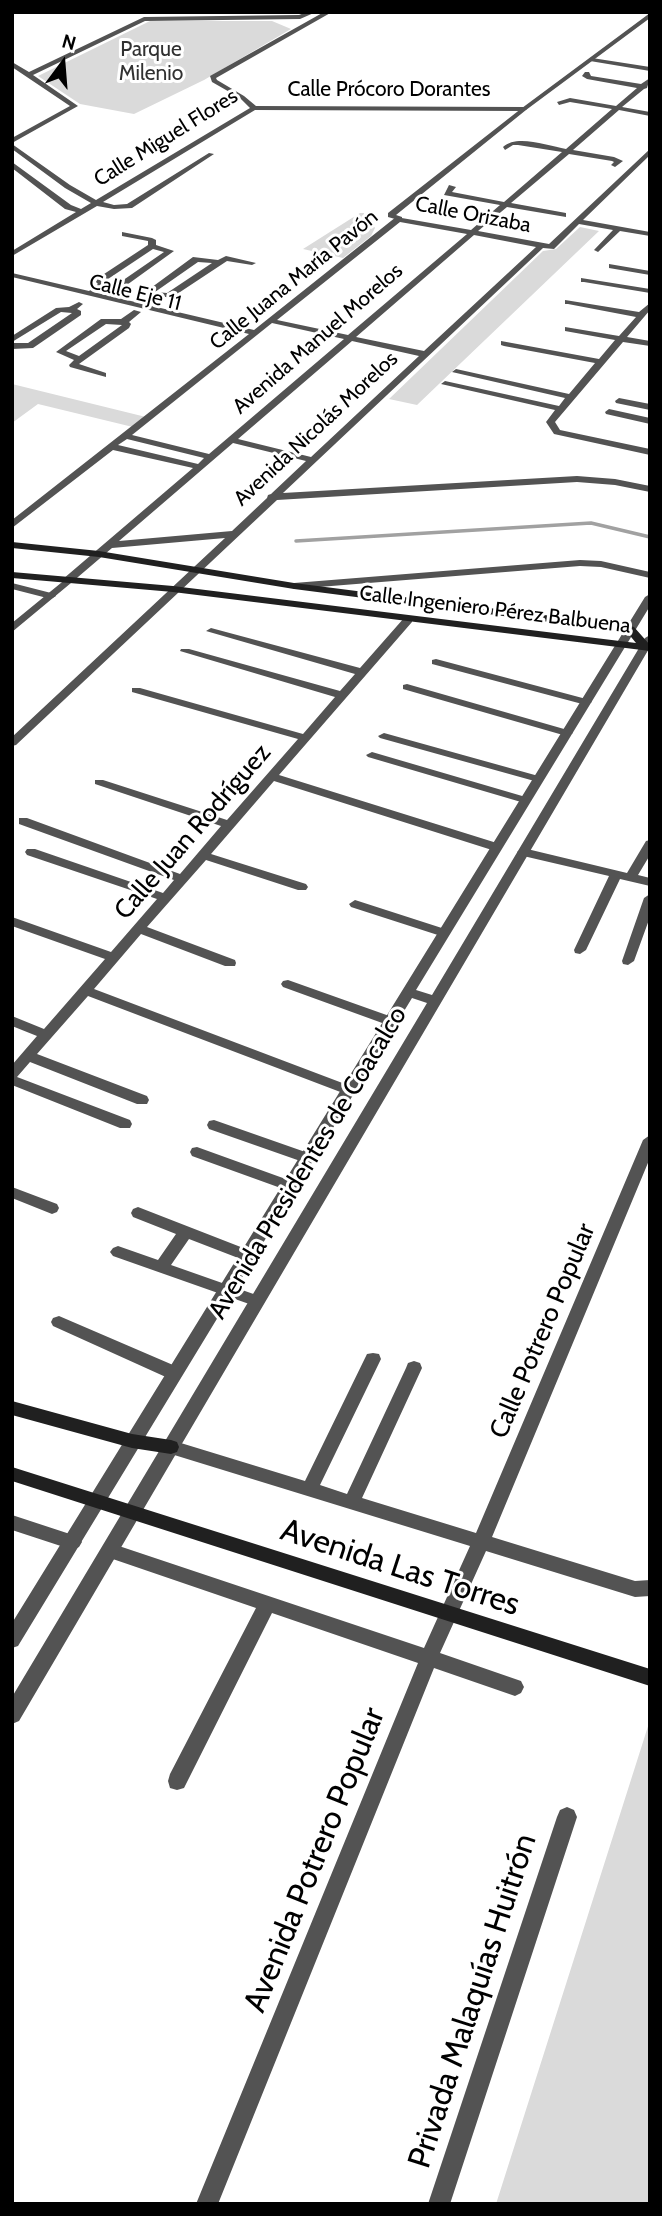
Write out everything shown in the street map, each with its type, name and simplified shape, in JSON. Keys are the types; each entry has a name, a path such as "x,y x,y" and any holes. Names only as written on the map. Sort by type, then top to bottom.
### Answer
{"main road":[{"name":"Calle Ingeniero Pérez Balbuena","path":"12,545 99,554 294,586 630,629 648,644"},
{"path":"12,575 173,589 294,586"},
{"name":"Calle Ingeniero Pérez Balbuena","path":"173,589 620,645 648,644"},
{"path":"12,1408 132,1441 171,1447"},
{"name":"Avenida Las Torres","path":"12,1474 650,1678"}],"street":[{"path":"30,74 149,18 279,18 302,17 313,12"},
{"name":"Calle Miguel Flores","path":"12,254 254,107 212,78 329,12"},
{"name":"Calle Juana María Pavón","path":"12,525 399,219 391,215 524,109 650,15"},
{"path":"279,18 298,29"},
{"path":"85,38 116,23"},
{"path":"106,28 120,30"},
{"path":"12,54 30,65 42,68"},
{"path":"592,60 650,69"},
{"path":"12,64 74,103 75,107 12,143 82,197 121,207 129,206 211,154"},
{"path":"587,74 585,76 589,78 646,87"},
{"name":"Avenida Manuel Morelos","path":"12,629 471,232 617,108 646,87 650,80"},
{"path":"559,103 570,100 650,114"},
{"name":"Calle Prócoro Dorantes","path":"254,107 524,109"},
{"name":"Calle Prócoro Dorantes","path":"245,113 486,113 510,120"},
{"path":"506,148 516,143 617,159 615,165"},
{"name":"Avenida Nicolás Morelos","path":"12,743 195,568 541,246 552,246 650,152"},
{"path":"12,164 68,207 82,212"},
{"path":"452,187 447,193 563,215"},
{"name":"Calle Orizaba","path":"399,219 541,246"},
{"path":"578,221 650,234"},
{"path":"598,250 619,228"},
{"path":"125,234 152,240 152,246"},
{"path":"12,340 59,310 71,309 104,284 121,285 170,251 152,246 100,281 104,284"},
{"path":"219,262 196,259 148,292 155,296 167,296 228,258 252,263"},
{"path":"612,266 650,273"},
{"path":"12,275 88,297"},
{"path":"584,280 650,291"},
{"name":"Calle Eje 11","path":"12,282 253,336"},
{"path":"123,322 155,296"},
{"path":"568,302 641,315"},
{"path":"650,305 550,422 556,432 650,453"},
{"path":"12,346 30,346 78,313 71,309"},
{"path":"281,314 428,351"},
{"path":"79,359 60,352 104,321 127,324 79,359 74,367 103,374"},
{"path":"272,321 353,334"},
{"path":"568,328 650,344"},
{"path":"504,343 601,362"},
{"path":"456,372 571,397"},
{"path":"445,384 561,409"},
{"path":"619,401 650,407"},
{"path":"609,412 650,421"},
{"path":"127,436 211,457"},
{"path":"231,440 312,460"},
{"path":"113,447 200,467"},
{"path":"271,498 577,478 650,489"},
{"path":"110,545 232,534"},
{"path":"294,586 580,563 650,575"},
{"path":"12,586 51,596"},
{"name":"Avenida Presidentes de Coacalco","path":"15,1631 73,1542 132,1441 650,597"},
{"name":"Calle Juan Rodríguez","path":"18,1064 114,958 408,620"},
{"path":"211,631 362,672"},
{"name":"Avenida Presidentes de Coacalco","path":"12,1715 648,644"},
{"path":"185,651 342,695"},
{"path":"436,662 586,702"},
{"path":"407,687 566,733"},
{"path":"136,690 305,738"},
{"path":"12,726 25,730"},
{"path":"384,736 538,779"},
{"path":"372,755 525,800"},
{"path":"548,762 573,768"},
{"path":"272,777 496,847"},
{"path":"99,782 229,825"},
{"path":"23,821 183,879"},
{"path":"631,877 650,844"},
{"path":"31,852 166,898"},
{"path":"523,852 650,882"},
{"path":"203,855 302,887"},
{"path":"580,950 617,874"},
{"path":"628,961 650,898"},
{"path":"355,904 444,933"},
{"path":"12,921 114,958"},
{"path":"139,929 230,963"},
{"path":"288,984 390,1021"},
{"path":"85,990 348,1090"},
{"path":"408,992 435,1001"},
{"path":"12,1021 47,1034"},
{"path":"18,1064 142,1100"},
{"path":"12,1080 125,1124"},
{"path":"214,1125 306,1158"},
{"name":"Calle Potrero Popular","path":"482,1540 650,1140"},
{"path":"197,1152 289,1186"},
{"path":"12,1192 52,1208"},
{"path":"138,1213 246,1255"},
{"path":"161,1268 186,1231"},
{"path":"118,1252 257,1301"},
{"path":"59,1322 174,1373"},
{"path":"309,1490 373,1359"},
{"path":"352,1502 414,1368"},
{"path":"171,1447 635,1589 650,1588"},
{"path":"12,1522 73,1542"},
{"name":"Avenida Potrero Popular","path":"207,2204 447,1614 482,1540"},
{"path":"110,1551 514,1687"},
{"path":"177,1782 267,1605"},
{"name":"Privada Malaquías Huitrón","path":"439,2204 567,1817"}],"green space":[{"name":"Parque Milenio","path":"150,21 272,21 291,29 204,80 134,114 80,104 38,76"},
{"path":"364,213 362,223 372,223 375,228 371,236 343,258 303,249"},
{"path":"580,227 599,231 417,405 389,399 543,251 556,249"},
{"path":"12,384 150,418 137,428 38,404 12,423"},
{"path":"650,1720 650,2204 496,2204"}],"waterway":[{"path":"296,541 591,523 650,537"}]}
